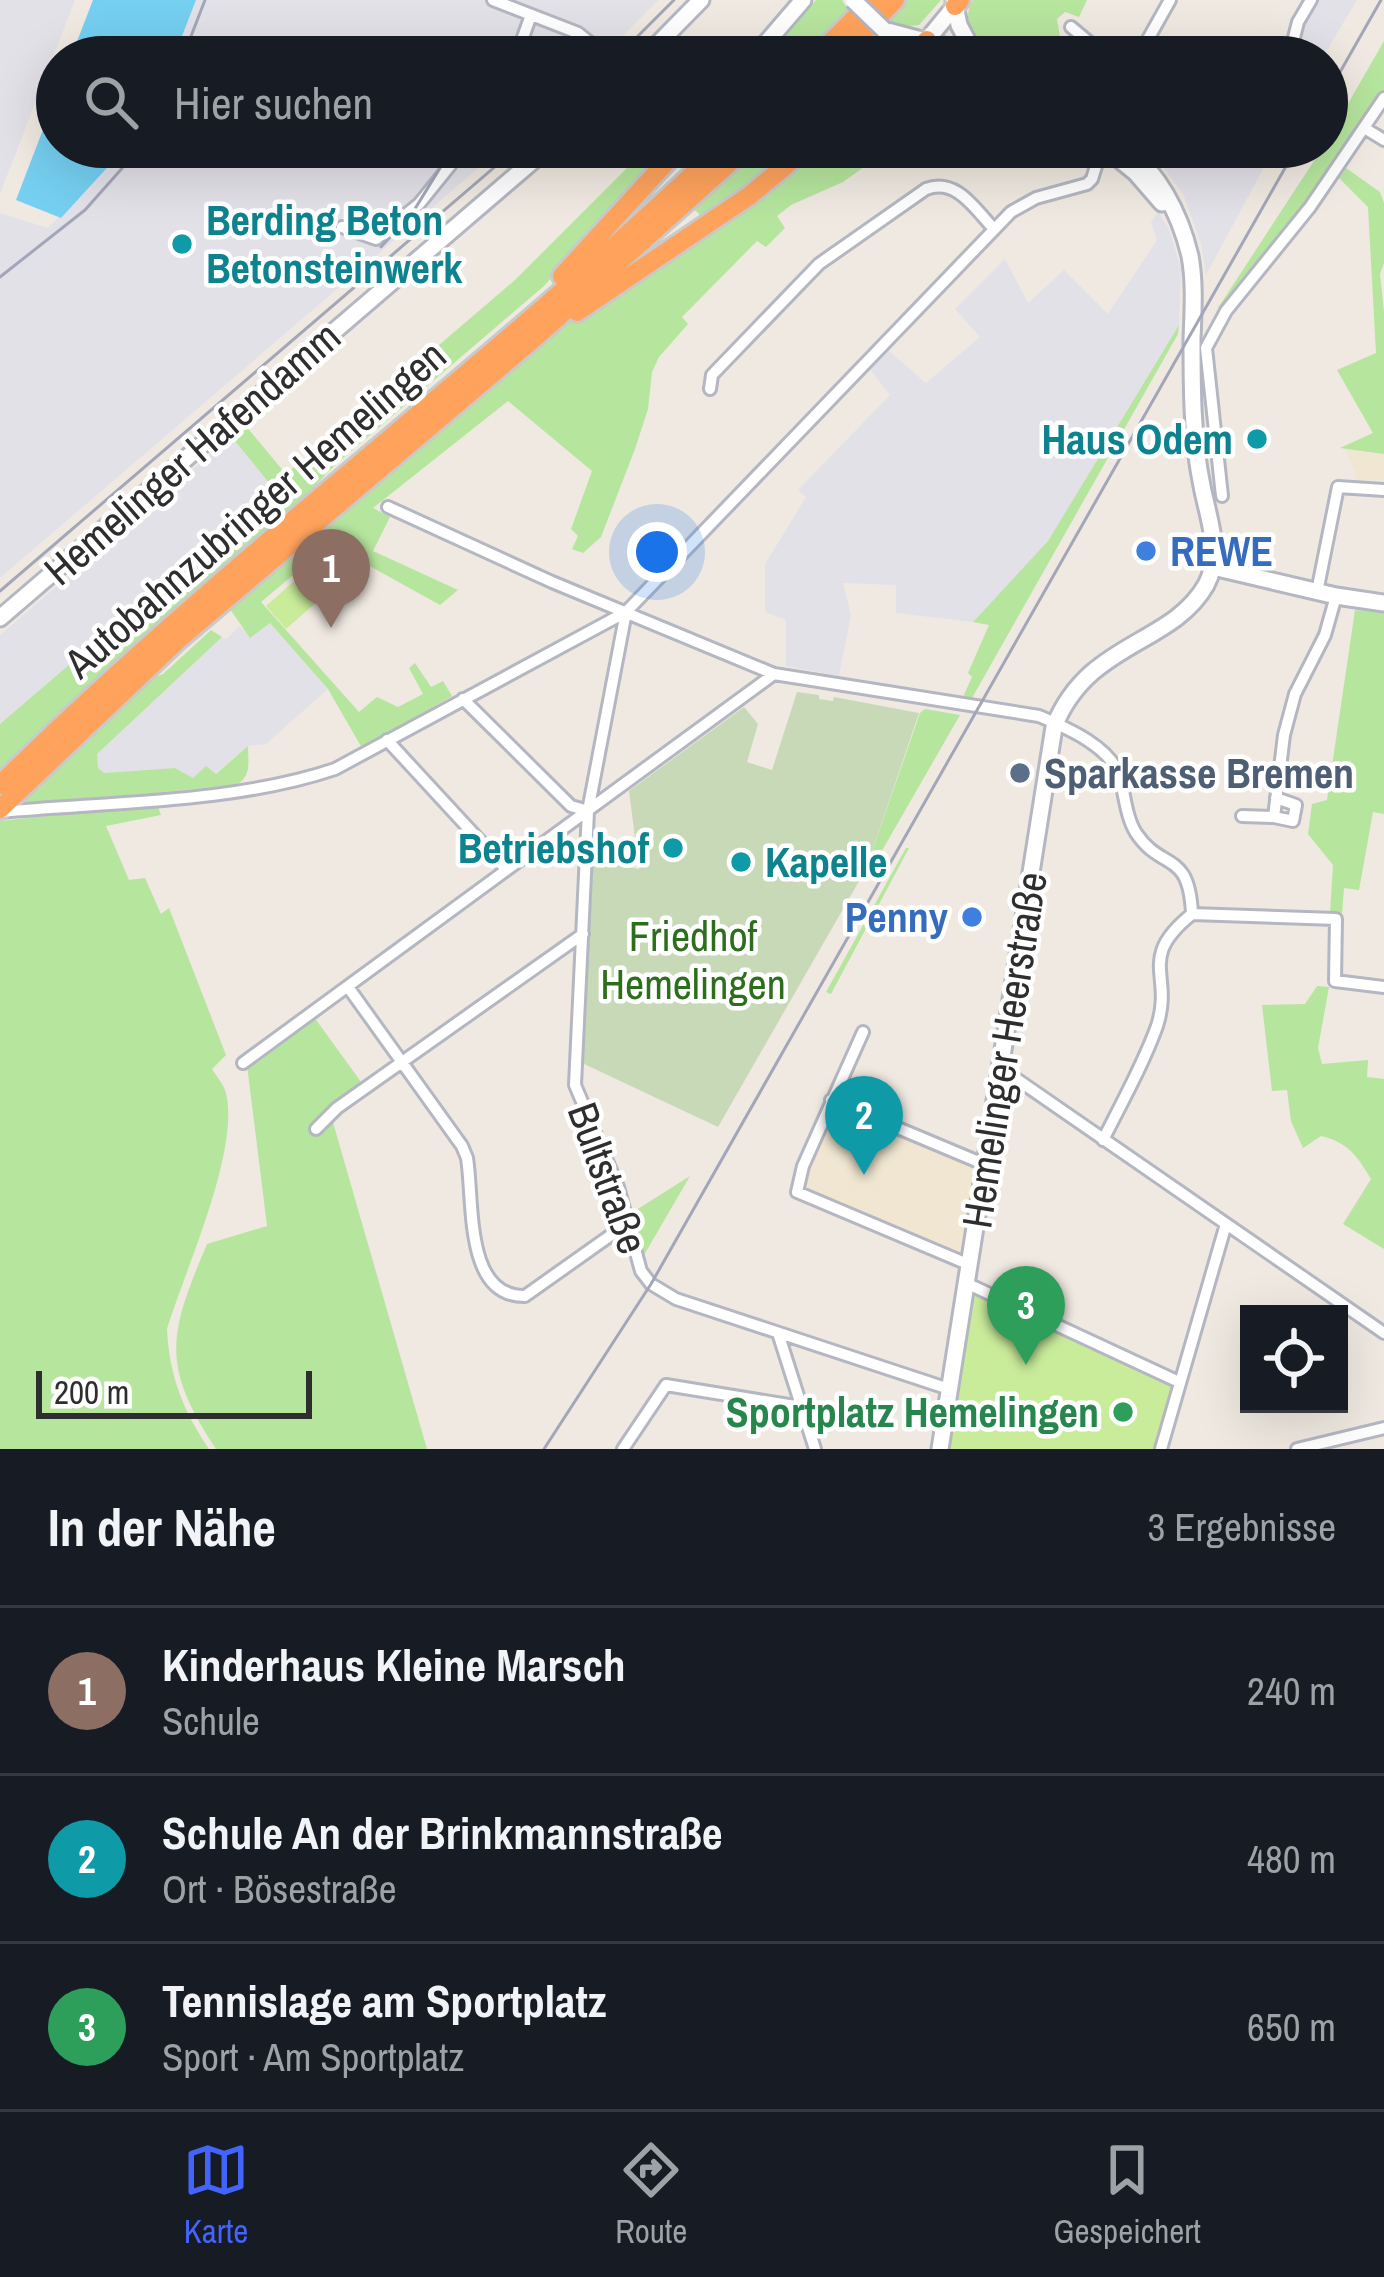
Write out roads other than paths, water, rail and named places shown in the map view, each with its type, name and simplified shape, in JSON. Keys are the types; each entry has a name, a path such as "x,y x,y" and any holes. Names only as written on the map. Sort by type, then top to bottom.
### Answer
{"highway":[{"path":"837,36 873,0"},
{"path":"860,36 895,0"},
{"path":"328,492 351,462 531,307 660,168"},
{"name":"Autobahnzubringer Hemelingen","path":"0,785 132,660 565,289 699,168"},
{"name":"Autobahnzubringer Hemelingen","path":"0,810 178,639 537,336 724,168"},
{"path":"537,336 748,196 782,168"}],"main road":[{"path":"666,36 701,0"},
{"path":"772,36 803,0"},
{"path":"853,0 884,29 911,36"},
{"path":"929,36 956,2"},
{"path":"956,2 965,36"},
{"name":"Hemelinger Hafendamm","path":"0,618 525,168"},
{"path":"1130,168 1181,228"},
{"path":"1056,723 1094,669 1178,615 1206,585 1213,567 1214,535 1195,440 1190,260 1168,197 1147,168"},
{"path":"1213,567 1384,603"},
{"name":"Hemelinger Heerstraße","path":"940,1449 1056,723"}],"street":[{"path":"493,0 582,36"},
{"path":"1150,36 1170,0"},
{"path":"1294,36 1311,0"},
{"path":"524,36 531,15"},
{"path":"1071,27 1082,36"},
{"path":"1348,154 1384,98"},
{"path":"1366,129 1384,140"},
{"path":"342,227 376,239 418,204 448,168"},
{"path":"0,810 256,789 335,769 626,612 994,229 1024,204 1087,184 1096,168"},
{"path":"1222,496 1206,348 1226,311 1338,168"},
{"path":"710,389 712,375 819,264 926,189 938,184 950,187 994,229"},
{"path":"1317,592 1338,487 1384,490"},
{"path":"388,507 774,674 1040,716 1056,723 1112,760 1130,822 1144,842 1186,876 1192,914"},
{"path":"1274,818 1284,734 1295,694 1325,635 1336,596"},
{"name":"Bultstraße","path":"626,612 588,811 575,1085 605,1152 636,1258 651,1284 676,1299 949,1389"},
{"path":"243,1063 774,674"},
{"path":"463,699 571,806 588,811"},
{"path":"387,740 506,869"},
{"path":"1242,816 1293,821 1296,806 1276,798"},
{"path":"1103,1140 1158,1020 1162,945 1192,914 1336,919 1335,981 1384,987"},
{"path":"316,1129 337,1108 583,934"},
{"path":"348,987 462,1146 479,1260 483,1274 500,1291 515,1296 533,1292 628,1223"},
{"path":"863,1031 803,1166 797,1192 970,1265"},
{"path":"1002,1069 1384,1334"},
{"path":"831,1100 986,1165"},
{"path":"1161,1449 1226,1224"},
{"path":"968,1284 1179,1382"},
{"path":"779,1336 815,1449"},
{"path":"623,1449 666,1385 801,1407"},
{"path":"1297,1449 1383,1433"}],"water":[{"path":"93,0 196,0 182,36 79,36"},
{"path":"36,148 36,168 107,168 61,218 16,200"}],"railway":[{"path":"191,36 205,0"},
{"path":"638,36 674,0"},
{"path":"1348,58 1381,0"},
{"path":"0,277 85,210 122,168"},
{"path":"381,247 413,212 440,168"},
{"path":"0,591 494,168"},
{"path":"544,1449 651,1284 1285,168"}],"place":[{"name":"Berding Beton Betonsteinwerk","path":"182,244"},
{"name":"Haus Odem","path":"1257,439"},
{"name":"REWE","path":"1146,551"},
{"name":"Kinderhaus Kleine Marsch","path":"331,628"},
{"name":"Sparkasse Bremen","path":"1020,773"},
{"name":"Betriebshof","path":"673,848"},
{"name":"Kapelle","path":"741,862"},
{"name":"Penny","path":"972,917"},
{"name":"Schule An der Brinkmannstraße","path":"864,1175"},
{"name":"Tennislage am Sportplatz","path":"1026,1365"},
{"name":"Sportplatz Hemelingen","path":"1123,1412"}],"park label":[{"name":"Friedhof Hemelingen","path":"693,960"}]}
